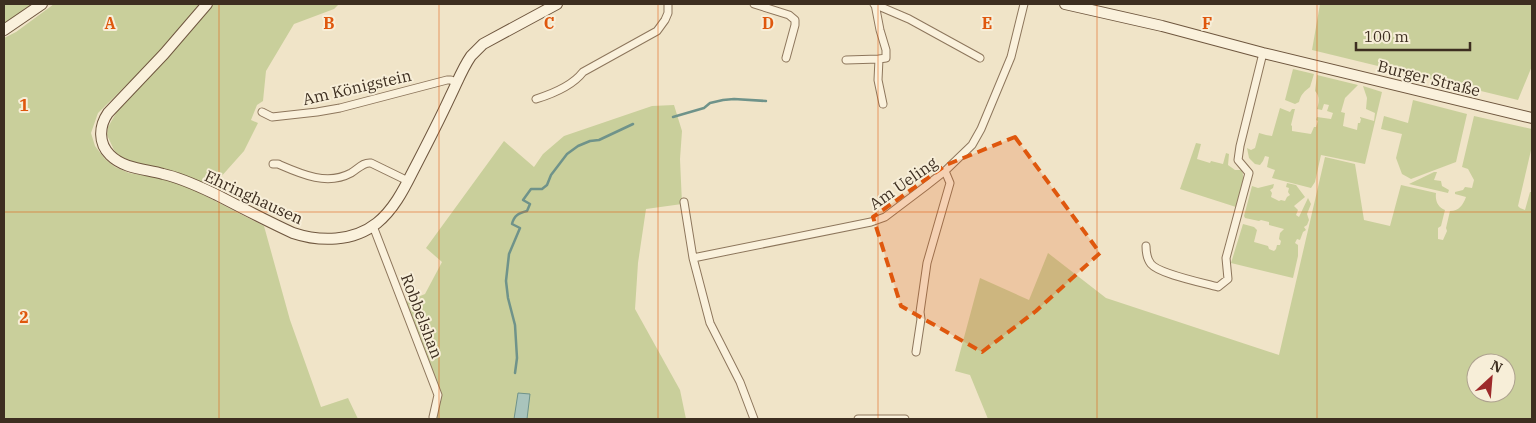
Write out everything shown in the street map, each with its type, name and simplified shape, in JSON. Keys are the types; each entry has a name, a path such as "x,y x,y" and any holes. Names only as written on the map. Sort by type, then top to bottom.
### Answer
{"main road":[{"path":"4,30 42,4"},
{"name":"Ehringhausen","path":"207,4 164,54 106,116 100,134 103,144 116,160 124,164 179,178 304,237 323,239 343,238 357,234 373,226 390,210 408,181 468,60 478,47 557,4"},
{"name":"Burger Straße","path":"1065,4 1532,118"}],"street":[{"path":"536,98 547,95 578,78 583,72 654,33 662,26 667,16 668,4"},
{"path":"754,4 789,15 795,20 786,58"},
{"path":"875,4 980,58"},
{"path":"846,60 886,58 886,50 875,4"},
{"name":"Am Ueling","path":"693,258 871,222 885,217 945,171 972,145 981,129 1011,57 1024,4"},
{"path":"1146,246 1146,253 1150,264 1160,271 1218,287 1228,279 1226,258 1248,174 1238,160 1240,146 1264,54"},
{"path":"879,59 878,80 883,104"},
{"name":"Am Königstein","path":"262,112 272,117 317,112 340,108 447,80 457,83"},
{"path":"273,164 278,164 309,176 331,179 352,172 366,162 372,163 408,181"},
{"path":"916,352 928,263 950,183 945,171"},
{"path":"684,202 693,258 710,323 740,382 754,419"},
{"name":"Robbelshan","path":"373,226 438,395 433,417"},
{"path":"858,419 905,419"}],"highlighted area":[{"path":"1015,137 1100,253 1036,311 982,352 901,306 873,217 946,165"}],"green space":[{"path":"4,4 34,4 4,24"},
{"path":"54,4 200,4 157,55 98,113 91,133 95,146 105,159 115,167 129,173 160,178 186,186 264,226 290,320 321,407 348,398 358,419 4,419 4,38 16,32"},
{"path":"214,4 339,4 334,9 294,24 266,71 263,101 257,105 251,120 258,123 244,151 211,188 179,173 139,164 119,156 107,135 108,127 119,108 185,38"},
{"path":"1320,4 1532,4 1532,66 1518,100 1312,50"},
{"path":"1293,69 1314,74 1310,87 1303,93 1299,102 1295,104 1285,100"},
{"path":"1317,75 1358,85 1345,98 1341,112 1345,113 1343,126 1357,130 1360,117 1374,121 1375,113 1366,109 1367,98 1363,86 1382,92 1365,164 1321,155 1315,182 1311,188 1272,178 1275,170 1267,167 1269,157 1265,156 1260,165 1255,164 1249,158 1247,148 1251,150 1255,148 1259,133 1272,136 1280,108 1290,112 1292,109 1295,109 1291,125 1292,131 1311,134 1314,127 1316,127 1317,117 1331,119 1333,113 1327,111 1329,105 1324,104 1322,110 1317,109 1319,99 1315,91"},
{"path":"1413,100 1467,114 1456,162 1411,179 1402,174 1396,158 1402,134 1381,129 1384,116 1408,123"},
{"path":"674,105 682,131 680,159 682,204 646,209 638,263 635,309 680,390 686,419 435,419 439,394 406,302 425,294 442,262 426,248 504,141 534,167 543,154 564,136 652,106"},
{"path":"1474,116 1532,129 1532,146 1518,206 1525,210 1530,192 1532,192 1532,419 988,419 970,375 955,371 980,278 1029,300 1048,253 1106,298 1279,355 1325,157 1355,164 1364,220 1390,226 1401,185 1436,193 1436,199 1440,207 1445,210 1441,226 1438,228 1438,239 1443,240 1447,231 1450,211 1460,207 1466,197 1455,194 1455,192 1463,190 1465,187 1472,188 1474,180 1468,169 1462,167"},
{"path":"1196,143 1201,144 1197,159 1223,164 1226,153 1229,154 1228,165 1235,170 1242,170 1243,184 1236,207 1180,189"},
{"path":"1437,172 1434,180 1441,181 1442,186 1449,190 1448,193 1409,184"},
{"path":"1287,183 1296,185 1305,197 1294,206 1298,210 1296,215 1299,217 1308,198 1311,204 1307,214 1309,220 1304,227 1306,230 1303,232 1300,240 1297,239 1295,243 1298,245 1298,256 1293,278 1231,263 1243,224 1254,227 1257,230 1254,242 1268,246 1269,249 1274,251 1277,245 1280,245 1280,233 1284,229 1269,225 1269,222 1245,218 1244,216 1252,186 1258,188 1274,184 1270,190 1272,193 1271,197 1279,201 1285,201 1290,195 1288,192 1289,188 1286,187"}],"water":[{"path":"518,393 530,394 527,419 514,419"}],"waterway":[{"path":"673,117 723,100 766,101"},
{"path":"515,373 517,358 515,325 506,281 509,254 520,228 512,224 514,218 527,211 530,204 523,200 531,189 542,189 547,185 551,175 567,154 578,146 590,141 599,140 633,124"}]}
